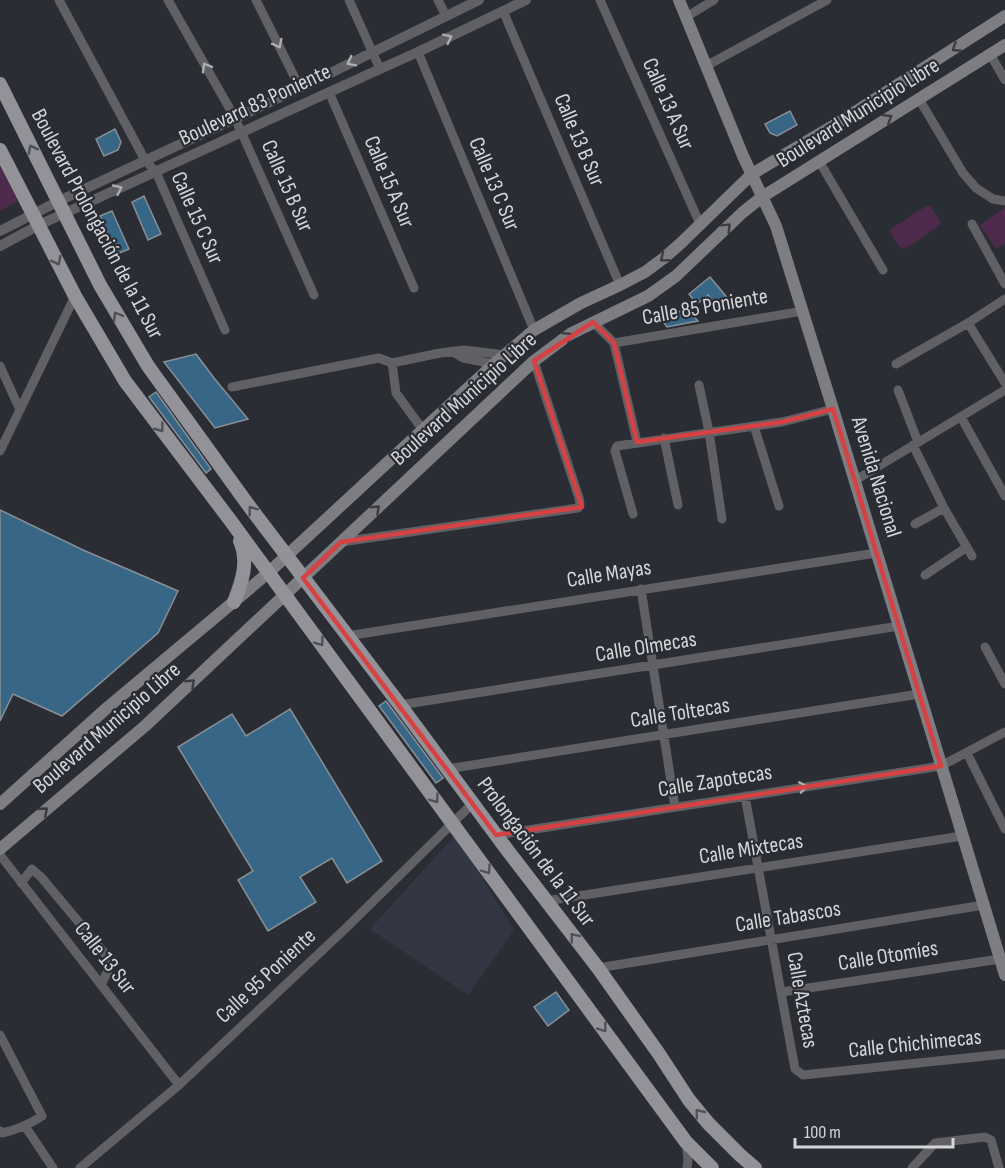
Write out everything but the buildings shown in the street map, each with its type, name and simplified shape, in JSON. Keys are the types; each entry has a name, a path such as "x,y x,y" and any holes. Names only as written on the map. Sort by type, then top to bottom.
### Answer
{"main road":[{"name":"Avenida Nacional","path":"679,0 762,198 776,226 1005,975"},
{"name":"Boulevard Municipio Libre","path":"0,804 108,707 268,573 494,364 534,330 581,303 645,272 664,258 752,174 833,126 1005,16"},
{"name":"Boulevard Municipio Libre","path":"0,849 144,726 534,361 570,334 648,296 676,276 742,213 762,198 1005,45"},
{"name":"Boulevard Prolongación de la 11 Sur","path":"0,84 108,299 139,353 287,556"},
{"path":"0,150 75,296 125,381 230,520 686,1142 712,1168"},
{"path":"230,520 245,557 242,582 234,602"},
{"name":"Prolongación de la 11 Sur","path":"287,556 598,968 689,1100 708,1123 756,1168"}],"street":[{"name":"Calle 15 C Sur","path":"59,0 145,160 156,172 225,330"},
{"name":"Calle 15 B Sur","path":"168,0 242,132 314,295"},
{"path":"256,0 300,88"},
{"path":"349,0 380,69"},
{"path":"438,0 446,16"},
{"name":"Boulevard 83 Poniente","path":"62,208 145,160 300,88 479,0"},
{"name":"Boulevard 83 Poniente","path":"0,231 36,220 156,172 526,0"},
{"name":"Calle 13 A Sur","path":"600,0 700,224"},
{"path":"686,16 714,0"},
{"path":"706,66 827,0"},
{"name":"Calle 13 B Sur","path":"503,10 620,285"},
{"name":"Calle 13 C Sur","path":"418,52 534,330"},
{"path":"990,54 1005,80"},
{"name":"Calle 15 A Sur","path":"329,92 414,288"},
{"path":"919,99 963,173 976,188 993,199 1005,201"},
{"path":"819,161 883,270"},
{"name":"Boulevard 83 Poniente","path":"0,246 36,220"},
{"path":"972,224 1005,284"},
{"path":"0,451 75,296"},
{"path":"896,364 1005,299"},
{"name":"Calle 85 Poniente","path":"614,343 803,311"},
{"path":"593,322 614,343 637,442"},
{"path":"968,323 1005,383"},
{"path":"232,387 379,358 392,363 464,350 505,355"},
{"path":"453,352 463,358 494,364"},
{"path":"341,542 578,508 579,498 534,361"},
{"path":"392,363 396,393 423,430"},
{"path":"0,366 20,410"},
{"path":"699,386 709,432 722,519"},
{"path":"898,390 916,444 944,508 970,551 925,575"},
{"path":"854,481 1005,390"},
{"path":"633,514 615,451 617,446 782,422 833,409"},
{"path":"961,417 1005,496"},
{"path":"754,426 779,506"},
{"path":"664,438 678,506"},
{"path":"915,524 944,508"},
{"name":"Calle Mayas","path":"347,636 876,553"},
{"path":"641,589 675,807"},
{"name":"Calle Olmecas","path":"400,705 899,626"},
{"path":"985,647 1005,684"},
{"name":"Calle Toltecas","path":"447,770 920,694"},
{"name":"Calle Zapotecas","path":"496,835 941,766 1005,732"},
{"path":"967,753 1005,829"},
{"name":"Calle Aztecas","path":"745,796 795,1069"},
{"name":"Calle 95 Poniente","path":"80,1168 179,1085 345,929 472,804"},
{"name":"Calle Mixtecas","path":"546,902 962,836"},
{"name":"Calle 13 Sur","path":"0,855 179,1085"},
{"path":"21,883 32,869 111,961 111,966 101,985"},
{"name":"Calle Tabascos","path":"598,968 984,905"},
{"name":"Calle Otomíes","path":"782,992 1000,959"},
{"path":"0,1035 42,1116 25,1126 2,1133 0,1131"},
{"name":"Calle Chichimecas","path":"795,1069 803,1075 1005,1054"},
{"path":"25,1126 52,1168"},
{"path":"912,1168 935,1143 985,1137 991,1140 999,1168"},
{"path":"686,1142 687,1168"}],"highlighted area":[{"path":"593,322 614,343 637,442 782,422 833,409 941,766 496,835 303,578 341,542 582,507 534,361"}],"shaded area":[{"path":"0,166 18,201 0,211"},
{"path":"926,206 931,207 941,223 905,249 902,248 894,240 891,229"},
{"path":"1005,207 1005,243 996,249 980,225"},
{"path":"456,834 514,930 468,995 370,929"}]}
